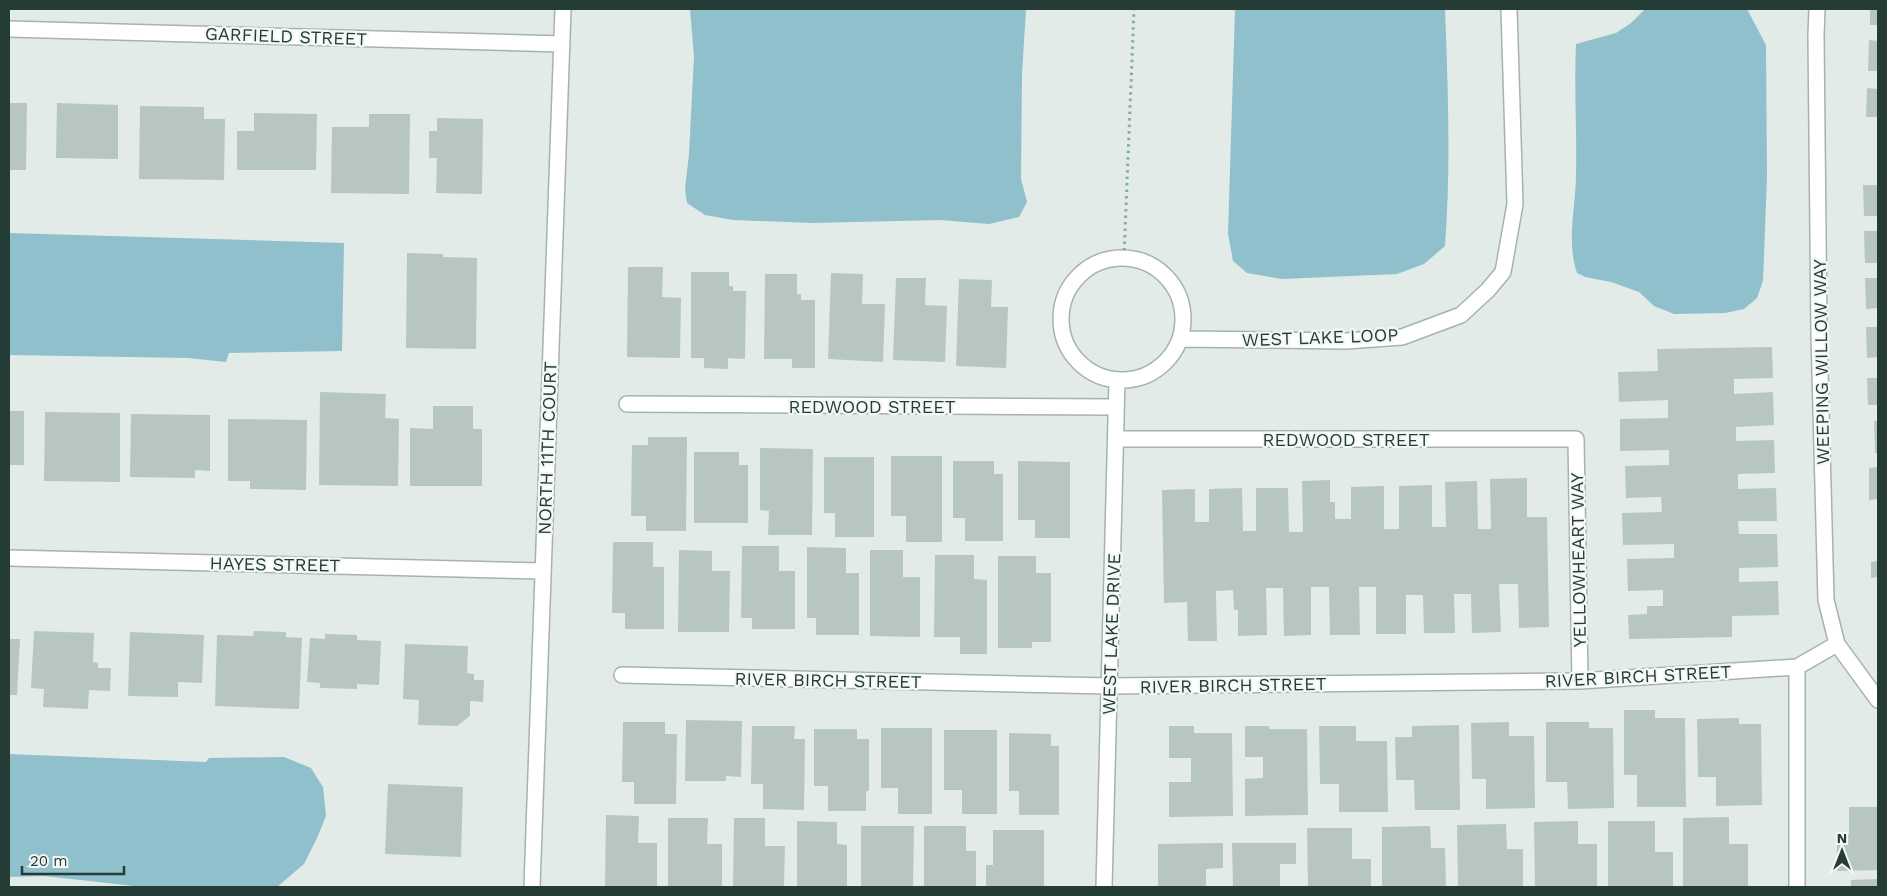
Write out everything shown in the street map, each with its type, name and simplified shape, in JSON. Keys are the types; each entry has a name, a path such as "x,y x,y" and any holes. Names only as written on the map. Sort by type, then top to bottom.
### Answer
{"street":[{"name":"NORTH 11TH COURT","path":"532,887 563,9"},
{"name":"WEST LAKE LOOP","path":"1180,339 1346,340 1402,337 1461,316 1488,290 1503,272 1516,204 1509,9"},
{"name":"WEEPING WILLOW WAY","path":"1817,9 1819,334 1826,600 1837,644 1878,700"},
{"name":"GARFIELD STREET","path":"9,29 562,44"},
{"path":"1124,257 1143,261 1160,270 1173,284 1182,301 1184,321 1180,339 1170,357 1156,370 1138,379 1117,380 1094,374 1076,359 1064,339 1060,316 1066,293 1080,273 1100,261 1124,257"},
{"name":"WEST LAKE DRIVE","path":"1104,887 1117,380"},
{"name":"REDWOOD STREET","path":"627,404 1116,407"},
{"name":"REDWOOD STREET","path":"1116,439 1576,439"},
{"name":"YELLOWHEART WAY","path":"1576,439 1580,681"},
{"name":"HAYES STREET","path":"9,558 542,571"},
{"name":"RIVER BIRCH STREET","path":"622,675 1109,686 1580,681 1797,667 1837,644"},
{"path":"1797,667 1797,887"}],"path":[{"path":"1124,257 1134,9"}],"water":[{"path":"690,9 1026,9 1022,74 1021,179 1027,202 1019,217 989,224 940,220 811,223 733,220 705,215 687,203 685,189 689,154 694,56"},
{"path":"1235,9 1445,9 1448,157 1445,246 1424,264 1397,274 1282,279 1247,273 1233,261 1228,234"},
{"path":"1645,9 1747,9 1766,45 1767,176 1763,281 1757,298 1744,309 1725,313 1674,314 1654,306 1639,292 1577,273 1572,248 1572,223 1576,186 1576,44 1616,33 1631,23"},
{"path":"9,233 344,243 342,351 229,353 226,362 188,358 9,355"},
{"path":"9,754 206,762 209,758 284,757 311,768 323,787 326,816 304,864 277,887 143,887 44,876 9,877"}],"building":[{"path":"1870,9 1878,9 1878,25 1870,25"},
{"path":"1869,40 1878,41 1878,71 1868,71"},
{"path":"1867,88 1878,89 1878,117 1866,117"},
{"path":"9,103 27,103 26,170 9,170"},
{"path":"57,103 118,105 118,159 56,158"},
{"path":"140,106 204,107 204,119 225,119 224,180 139,179"},
{"path":"254,113 317,114 316,170 237,170 237,131 254,131"},
{"path":"369,114 410,114 409,194 331,193 332,127 369,127"},
{"path":"437,118 483,119 482,194 436,193 437,158 429,158 429,131 437,131"},
{"path":"1863,185 1878,185 1878,216 1864,216"},
{"path":"1864,231 1878,231 1878,263 1865,263"},
{"path":"407,253 443,254 443,257 477,258 476,349 406,348"},
{"path":"628,267 663,267 662,297 681,298 680,358 627,357"},
{"path":"691,272 729,272 729,286 733,286 733,291 746,291 745,359 728,358 728,369 704,368 704,358 691,358"},
{"path":"831,273 863,274 862,304 885,304 883,362 828,359"},
{"path":"765,274 797,274 797,294 801,294 801,300 815,300 815,368 792,368 792,359 764,359"},
{"path":"896,278 926,278 925,305 947,306 945,362 893,360"},
{"path":"1865,278 1878,278 1878,308 1866,309"},
{"path":"959,279 992,280 991,307 1008,307 1006,368 956,366"},
{"path":"1866,327 1878,327 1878,357 1867,358"},
{"path":"1772,347 1773,378 1734,379 1734,394 1773,392 1774,425 1736,427 1736,441 1774,440 1775,473 1738,474 1738,489 1776,488 1777,521 1738,521 1739,534 1777,534 1778,567 1739,568 1739,582 1778,581 1779,615 1732,616 1732,637 1629,639 1628,615 1647,614 1647,606 1663,606 1663,590 1628,591 1627,559 1674,558 1674,544 1623,545 1622,513 1662,512 1661,497 1626,498 1625,466 1669,465 1669,450 1620,451 1620,419 1668,418 1668,400 1619,402 1618,372 1658,371 1657,349"},
{"path":"1867,378 1878,378 1878,405 1868,405"},
{"path":"320,392 386,394 385,418 399,419 398,486 319,485"},
{"path":"433,406 473,406 473,429 482,429 482,486 410,486 410,428 433,429"},
{"path":"9,411 24,411 24,465 9,465"},
{"path":"45,412 120,413 120,482 44,481"},
{"path":"131,414 210,415 210,471 195,470 195,478 130,477"},
{"path":"228,419 307,420 306,490 250,489 250,481 228,481"},
{"path":"1874,421 1878,421 1878,453 1875,453"},
{"path":"648,437 687,437 686,531 646,531 646,516 631,516 632,445 648,445"},
{"path":"760,448 813,449 812,535 768,535 769,511 760,510"},
{"path":"694,452 739,452 739,465 748,465 748,523 694,523"},
{"path":"891,456 942,456 942,542 906,542 906,516 891,516"},
{"path":"824,457 874,457 874,537 835,537 835,513 824,513"},
{"path":"953,461 994,461 994,474 1003,474 1003,541 965,541 965,518 953,518"},
{"path":"1018,461 1070,462 1070,538 1035,538 1035,520 1018,520"},
{"path":"1878,467 1878,499 1869,500 1869,468"},
{"path":"1527,478 1527,517 1547,517 1549,627 1519,628 1518,584 1499,584 1501,632 1472,633 1471,594 1454,594 1455,633 1424,633 1423,595 1406,595 1406,634 1376,634 1376,587 1359,587 1360,635 1330,635 1329,587 1311,587 1311,635 1284,636 1283,588 1266,588 1267,635 1238,636 1238,610 1234,610 1233,590 1216,591 1217,641 1188,641 1187,602 1164,603 1162,490 1195,489 1195,522 1209,522 1209,489 1242,488 1243,531 1256,531 1256,488 1288,488 1289,532 1303,532 1302,481 1330,480 1330,502 1335,502 1335,519 1351,519 1351,487 1384,486 1384,529 1399,529 1399,486 1432,485 1432,527 1446,527 1445,482 1477,481 1478,529 1491,529 1490,479"},
{"path":"613,542 653,542 653,567 664,567 664,629 625,629 625,613 612,613"},
{"path":"742,546 779,546 779,571 795,571 795,629 752,629 752,618 741,618"},
{"path":"807,547 846,548 846,573 859,573 859,635 816,635 816,618 807,618"},
{"path":"679,550 712,551 712,571 730,571 729,632 678,632"},
{"path":"870,550 903,550 903,577 920,577 920,637 870,636"},
{"path":"935,555 974,555 974,579 987,580 987,654 960,654 960,637 934,637"},
{"path":"998,556 1036,556 1036,573 1051,573 1051,642 1032,642 1032,648 998,648"},
{"path":"1878,561 1878,577 1871,578 1871,562"},
{"path":"34,631 94,633 93,662 98,663 98,668 111,668 110,691 89,690 88,709 43,707 44,689 31,688"},
{"path":"254,631 286,632 286,637 302,638 299,709 215,706 217,635 253,636"},
{"path":"130,632 204,635 202,683 178,682 178,697 128,696"},
{"path":"325,634 357,635 357,640 381,641 379,685 357,684 357,689 320,688 320,683 307,682 310,638 325,639"},
{"path":"9,639 20,639 17,695 9,695"},
{"path":"405,644 468,646 467,673 474,674 474,680 484,680 483,702 470,701 470,716 457,726 418,725 419,700 403,699"},
{"path":"1624,710 1655,710 1655,718 1685,718 1686,807 1637,807 1637,775 1624,775"},
{"path":"1739,718 1739,724 1761,724 1762,805 1716,806 1716,777 1698,777 1697,719"},
{"path":"686,720 742,721 741,777 726,776 726,781 685,781"},
{"path":"623,722 665,722 665,734 677,734 676,804 634,804 634,782 622,782"},
{"path":"1509,722 1509,736 1534,736 1535,808 1486,809 1486,779 1472,779 1471,723"},
{"path":"1546,722 1589,722 1589,728 1613,728 1614,808 1568,809 1567,782 1546,782"},
{"path":"1459,725 1460,810 1415,810 1414,780 1396,780 1395,737 1412,737 1412,726"},
{"path":"752,726 795,726 794,739 805,739 804,810 763,809 763,784 751,784"},
{"path":"1169,726 1194,726 1194,733 1232,733 1233,816 1169,817 1169,782 1191,782 1191,758 1169,758"},
{"path":"1245,726 1269,726 1269,729 1307,729 1308,815 1245,816 1245,779 1263,778 1263,757 1245,757"},
{"path":"1319,726 1356,726 1356,741 1387,741 1388,812 1339,812 1339,784 1320,784"},
{"path":"881,728 932,728 932,814 898,814 898,788 881,788"},
{"path":"814,729 857,729 857,739 869,739 869,791 866,791 866,811 828,811 828,786 814,786"},
{"path":"944,730 997,730 997,814 962,814 962,790 944,790"},
{"path":"1009,733 1051,734 1051,746 1059,746 1059,815 1019,815 1019,791 1009,791"},
{"path":"388,784 463,787 461,857 385,854"},
{"path":"1849,807 1878,807 1878,870 1837,871 1837,834 1849,834"},
{"path":"606,815 639,816 638,843 657,843 657,887 605,887"},
{"path":"1729,817 1729,844 1748,844 1748,887 1683,887 1683,818"},
{"path":"668,818 708,818 707,844 722,844 722,887 668,887"},
{"path":"734,818 765,818 765,846 785,846 784,887 733,887"},
{"path":"797,821 837,822 837,844 847,845 847,887 797,887"},
{"path":"1578,821 1578,844 1597,844 1597,887 1535,887 1534,822"},
{"path":"1608,821 1655,821 1655,852 1673,852 1673,887 1608,887"},
{"path":"1506,824 1507,849 1523,849 1523,887 1458,887 1457,825"},
{"path":"861,826 914,826 913,887 861,887"},
{"path":"924,826 966,826 966,851 976,851 976,887 924,887"},
{"path":"1430,826 1431,848 1445,848 1446,887 1382,887 1382,827"},
{"path":"1307,828 1352,828 1352,859 1371,859 1371,887 1308,887"},
{"path":"993,830 1044,830 1044,887 986,887 986,865 993,865"},
{"path":"1223,843 1223,868 1206,869 1206,887 1158,887 1158,844"},
{"path":"1232,843 1296,843 1296,864 1280,864 1280,887 1233,887"},
{"path":"1878,879 1878,887 1851,887 1851,880"}]}
